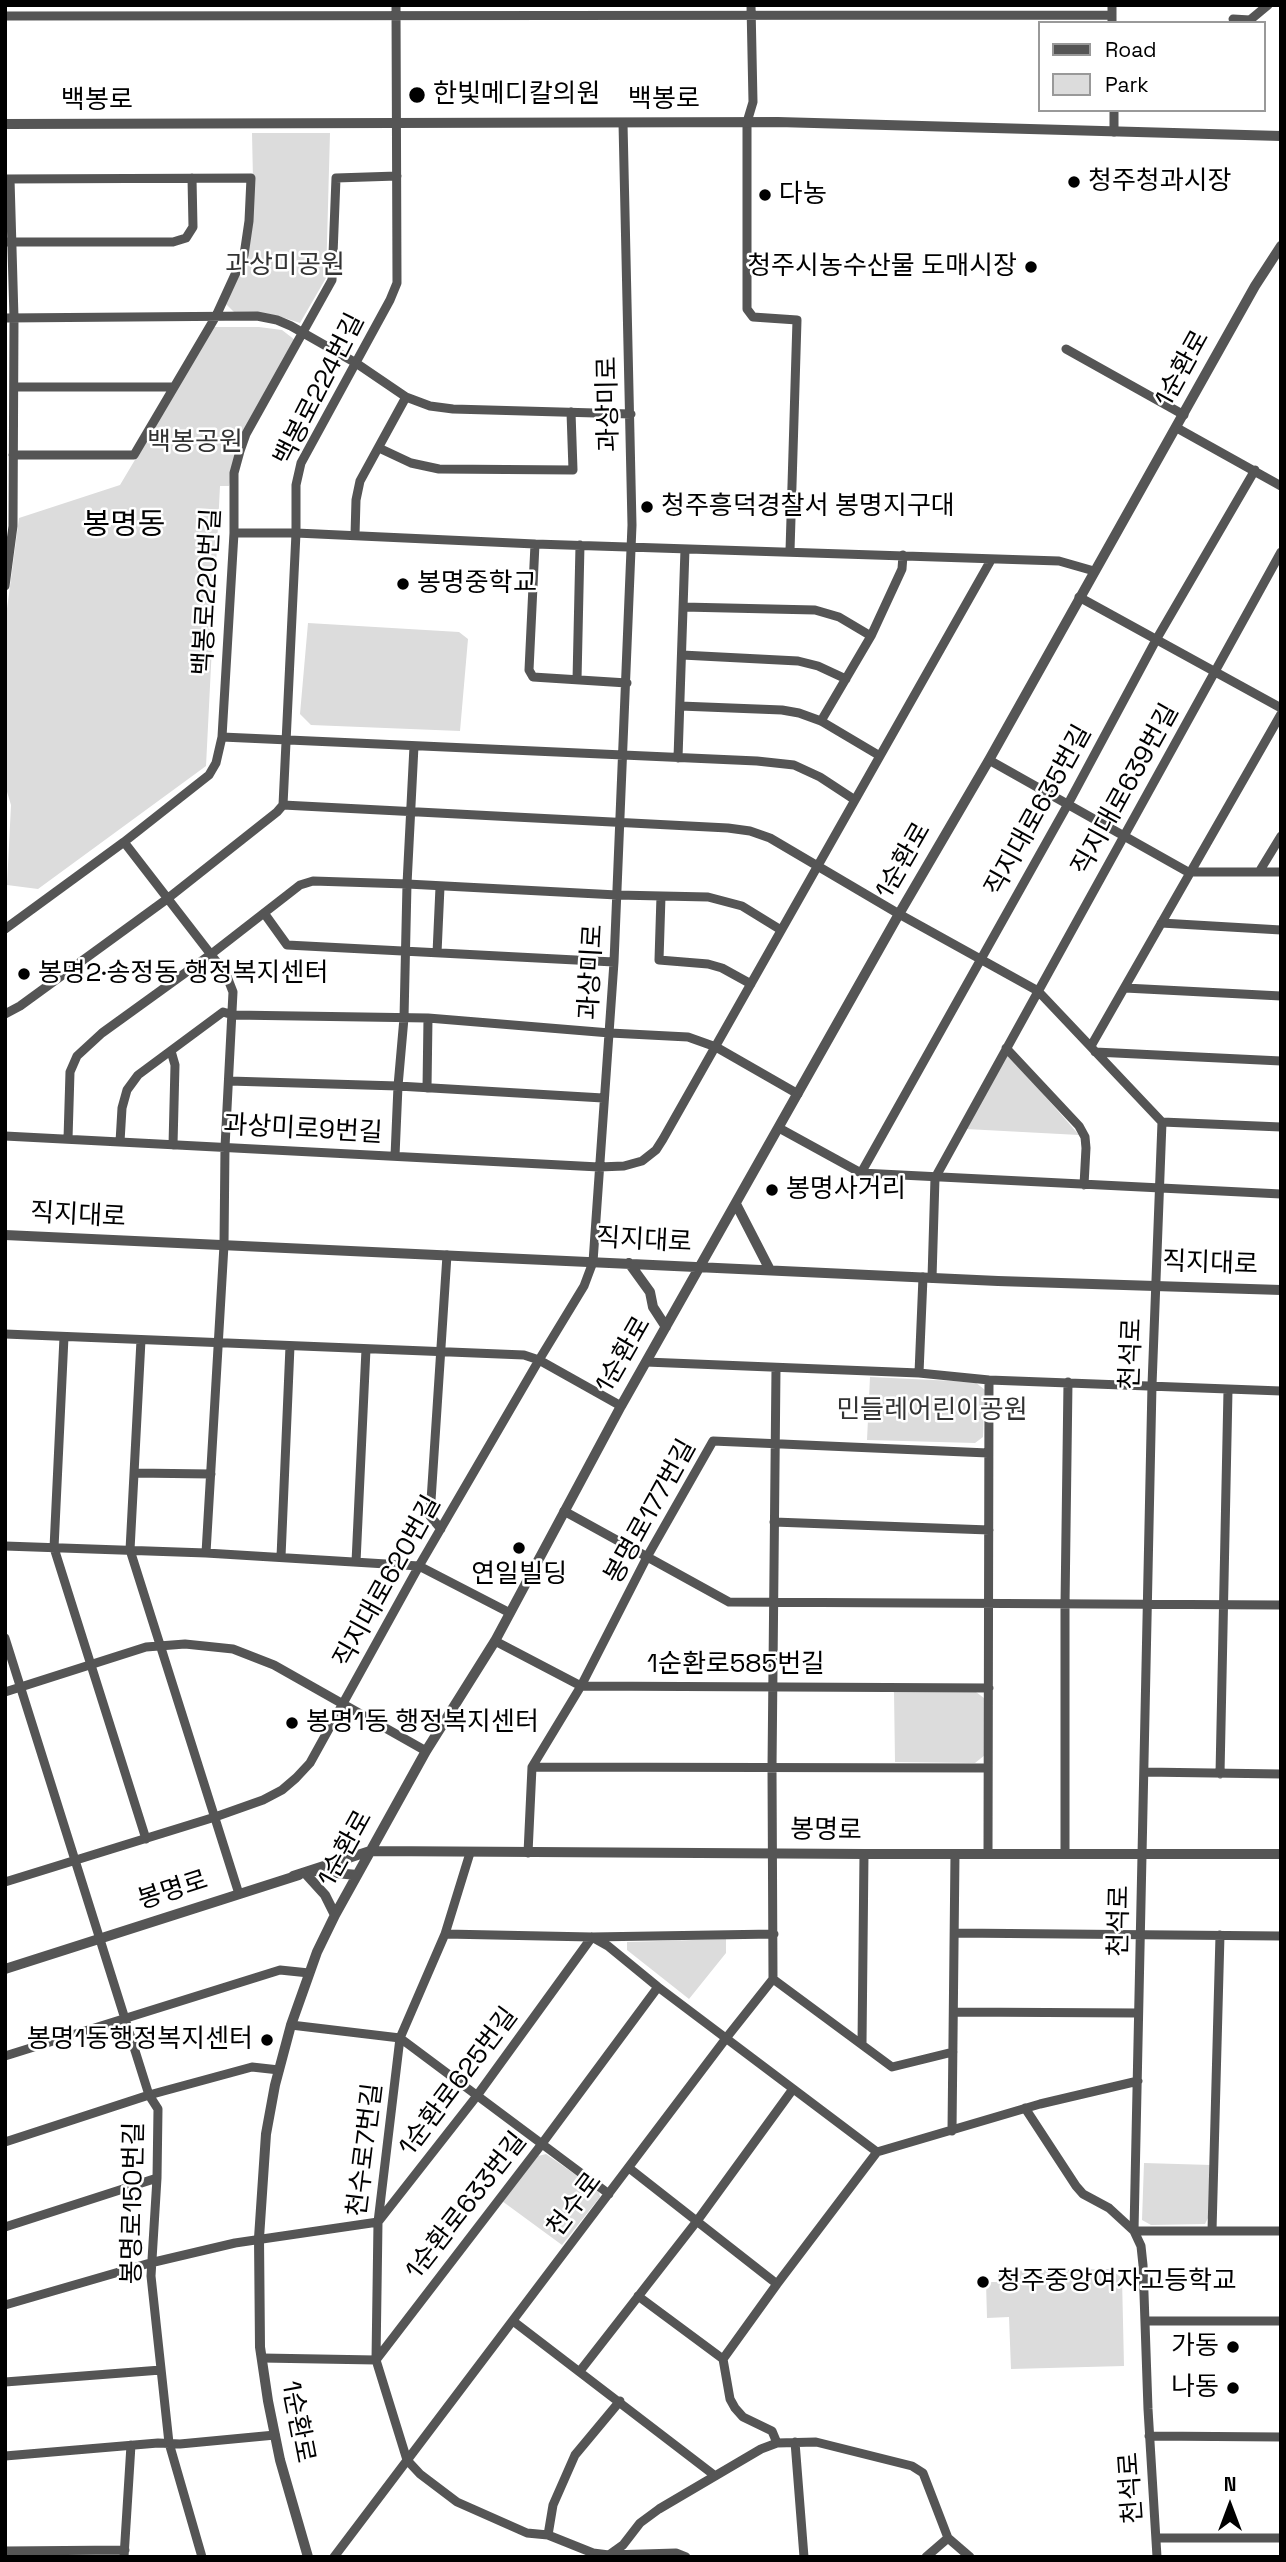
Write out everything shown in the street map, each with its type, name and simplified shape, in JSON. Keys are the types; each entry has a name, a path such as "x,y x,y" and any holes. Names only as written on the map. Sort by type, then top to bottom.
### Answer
{"street":[{"path":"1233,19 1250,20 1268,5"},
{"path":"5,16 396,10 1112,14"},
{"name":"백봉로224번길","path":"283,805 296,485 301,463 397,283 396,10"},
{"path":"751,10 753,102 747,122 747,309 753,317 797,320 790,551"},
{"path":"1114,112 1114,132"},
{"name":"백봉로","path":"5,124 747,122 1281,136"},
{"name":"과상미로","path":"593,1262 622,823 631,546 631,414 623,123"},
{"name":"백봉로220번길","path":"5,929 124,842 209,775 216,763 222,737 234,533 234,473 240,450 246,434 332,280 336,178 397,176"},
{"path":"8,242 173,242 186,238 192,227 192,178"},
{"path":"5,586 13,455 8,179 251,178 244,255 216,316 134,455 13,455"},
{"name":"1순환로","path":"308,2557 275,2435 262,2358 258,2238 266,2134 290,2025 309,1973 335,1915 426,1751 495,1641 621,1406 1255,286 1281,246"},
{"path":"9,318 257,316 277,320 304,333 356,363 406,397 430,405 453,409 631,414"},
{"path":"1066,349 1184,415"},
{"path":"13,387 173,387"},
{"path":"355,535 356,500 360,481 406,397"},
{"path":"379,448 411,463 439,469 573,470 571,412"},
{"path":"1177,428 1281,485"},
{"name":"직지대로635번길","path":"861,1173 1068,804 1156,640 1255,470"},
{"path":"234,533 355,535 535,544 1059,561 1094,571"},
{"path":"535,544 529,670 533,677 627,683"},
{"path":"576,680 580,545"},
{"path":"678,758 685,549"},
{"name":"직지대로639번길","path":"919,1373 935,1178 1281,552"},
{"path":"821,721 871,636 902,569 903,555"},
{"name":"과상미로9번길","path":"5,1136 599,1167 624,1166 642,1161 656,1150 716,1047 991,559"},
{"path":"1079,597 1281,708"},
{"path":"683,607 816,610 839,617 871,636"},
{"path":"681,655 798,661 818,666 846,679"},
{"path":"680,706 782,710 821,721 880,756"},
{"path":"1093,1049 1188,872 1281,714"},
{"path":"222,737 794,765 820,777 855,800"},
{"path":"395,1156 404,1018 414,746"},
{"path":"989,760 1188,872 1281,872"},
{"path":"5,1014 20,1006 167,899 283,805 750,831 770,838 1038,992 1162,1122 1281,1127"},
{"path":"1259,872 1281,836"},
{"path":"124,842 226,974 233,992 225,1147 225,1245 206,1553"},
{"path":"68,1139 70,1072 77,1056 102,1033 210,955 300,885 313,881 708,897 742,906 781,929"},
{"path":"437,953 440,887"},
{"path":"661,896 659,960 708,964 722,968 751,984"},
{"path":"264,913 287,945 614,962"},
{"path":"1161,923 1277,930"},
{"path":"1125,988 1281,996"},
{"path":"120,1142 122,1108 127,1090 138,1075 223,1012 233,1015 428,1018 688,1037 716,1047 798,1094"},
{"path":"427,1088 428,1018"},
{"path":"1006,1048 1079,1126 1084,1137 1084,1185"},
{"path":"1093,1049 1281,1061"},
{"path":"171,1051 175,1065 173,1145"},
{"path":"229,1081 398,1086 603,1098"},
{"name":"천석로","path":"1157,2557 1149,2436 1143,2265 1134,2231 1152,1385 1162,1122"},
{"path":"779,1128 861,1173 1281,1194"},
{"path":"736,1204 770,1270"},
{"name":"직지대로","path":"5,1235 927,1278 1281,1290"},
{"path":"441,1529 430,1516 447,1255"},
{"name":"직지대로620번길","path":"5,1882 215,1817 263,1800 296,1779 310,1763 344,1704 419,1566 584,1286 593,1262"},
{"path":"628,1263 650,1292 653,1307 666,1327"},
{"path":"5,1334 524,1355 539,1360 621,1406"},
{"path":"64,1337 54,1548 146,1839"},
{"path":"141,1340 130,1550 239,1894"},
{"path":"281,1557 290,1346"},
{"path":"356,1562 366,1349"},
{"path":"646,1362 919,1373 989,1380 1281,1391"},
{"path":"776,1368 773,1979 892,2067 953,2052"},
{"path":"988,1854 989,1380"},
{"path":"1065,1854 1068,1382"},
{"path":"1220,1774 1228,1390"},
{"name":"봉명로177번길","path":"528,1853 533,1767 581,1686 647,1557 713,1441 988,1453"},
{"path":"134,1473 211,1475"},
{"path":"564,1511 729,1602 1281,1605"},
{"path":"774,1522 989,1530"},
{"path":"5,1546 206,1553 419,1566 510,1613"},
{"name":"봉명로150번길","path":"5,1638 149,2095 158,2109 157,2178 150,2263 169,2443 202,2557"},
{"name":"1순환로585번길","path":"495,1641 581,1686 989,1688"},
{"path":"5,1692 146,1647 185,1644 233,1649 253,1655 426,1751"},
{"path":"533,1767 988,1768"},
{"path":"1144,1772 1281,1774"},
{"name":"봉명로","path":"5,1969 370,1851 1281,1854"},
{"name":"천수로7번길","path":"407,2460 376,2360 378,2222 400,2038 445,1934 470,1853"},
{"path":"862,2044 864,1854"},
{"path":"952,2131 955,1854"},
{"name":"봉명로","path":"293,1876 317,1871 357,1875"},
{"path":"305,1873 328,1899 335,1915"},
{"path":"956,1933 1281,1936"},
{"path":"445,1934 592,1937 774,1934"},
{"path":"1212,2231 1220,1935"},
{"path":"592,1937 608,1946 658,1987 877,2152"},
{"name":"1순환로625번길","path":"378,2222 477,2097 592,1937"},
{"path":"5,2056 280,1970 309,1973"},
{"name":"천수로","path":"334,2557 773,1979"},
{"name":"1순환로633번길","path":"376,2360 658,1987"},
{"path":"954,2012 1138,2013"},
{"path":"290,2025 400,2038 609,2193"},
{"path":"5,2142 149,2095 252,2067 279,2070"},
{"path":"723,2359 877,2152 1025,2108 1138,2081"},
{"path":"580,2371 697,2221 793,2089"},
{"path":"1025,2108 1083,2194 1109,2208 1134,2231 1281,2231"},
{"path":"629,2168 777,2284"},
{"path":"5,2227 157,2178"},
{"path":"5,2305 150,2263 258,2238 378,2222"},
{"path":"638,2296 723,2359 730,2399 735,2408 743,2417 772,2431 777,2443"},
{"path":"513,2321 714,2475"},
{"path":"1146,2321 1281,2321"},
{"path":"262,2358 376,2360"},
{"path":"5,2382 161,2370"},
{"path":"548,2535 553,2505 575,2455 620,2402"},
{"path":"5,2456 275,2435"},
{"path":"1149,2436 1281,2437"},
{"path":"795,2442 804,2557"},
{"path":"609,2556 623,2545 640,2523 714,2475 761,2449 777,2443 816,2442 912,2466 923,2473 948,2538 970,2557"},
{"path":"5,2551 125,2553 131,2445"},
{"path":"407,2460 420,2474 457,2502 527,2533 548,2535 593,2553 609,2556 676,2553 686,2557"},
{"path":"926,2557 948,2538"},
{"path":"1156,2538 1281,2538"}],"green space":[{"name":"과상미공원","path":"252,133 330,133 326,278 300,323 275,315 236,314 226,304 246,256 253,180"},
{"name":"백봉공원","path":"214,327 282,330 295,340 242,434 229,486 220,486 206,766 38,889 7,885 11,805 5,785 5,624 19,518 120,485"},
{"path":"308,623 459,632 468,639 460,731 311,725 300,714"},
{"path":"1005,1056 1010,1056 1079,1135 966,1129"},
{"name":"민들레어린이공원","path":"870,1377 975,1382 985,1390 983,1437 975,1443 867,1440"},
{"path":"894,1691 976,1692 984,1698 985,1755 975,1763 895,1762"},
{"path":"726,1939 726,1953 689,1999 627,1950 627,1942"},
{"path":"546,2154 599,2191 600,2197 562,2245 502,2201 538,2156"},
{"path":"1144,2163 1211,2165 1209,2216 1205,2224 1151,2225 1142,2220"},
{"path":"1110,2269 1122,2278 1124,2366 1011,2369 1009,2317 987,2318 986,2282 998,2282 998,2271"}],"place":[{"name":"한빛메디칼의원","path":"417,95"},
{"name":"청주청과시장","path":"1074,182"},
{"name":"다농","path":"765,195"},
{"name":"청주시농수산물 도매시장","path":"1031,267"},
{"name":"청주흥덕경찰서 봉명지구대","path":"647,507"},
{"name":"봉명중학교","path":"403,584"},
{"name":"봉명2·송정동 행정복지센터","path":"24,974"},
{"name":"봉명사거리","path":"772,1190"},
{"name":"연일빌딩","path":"519,1548"},
{"name":"봉명1동 행정복지센터","path":"292,1723"},
{"name":"봉명1동행정복지센터","path":"267,2040"},
{"name":"청주중앙여자고등학교","path":"983,2282"},
{"name":"가동","path":"1233,2347"},
{"name":"나동","path":"1233,2388"}],"district":[{"name":"봉명동","path":"124,526"}]}
